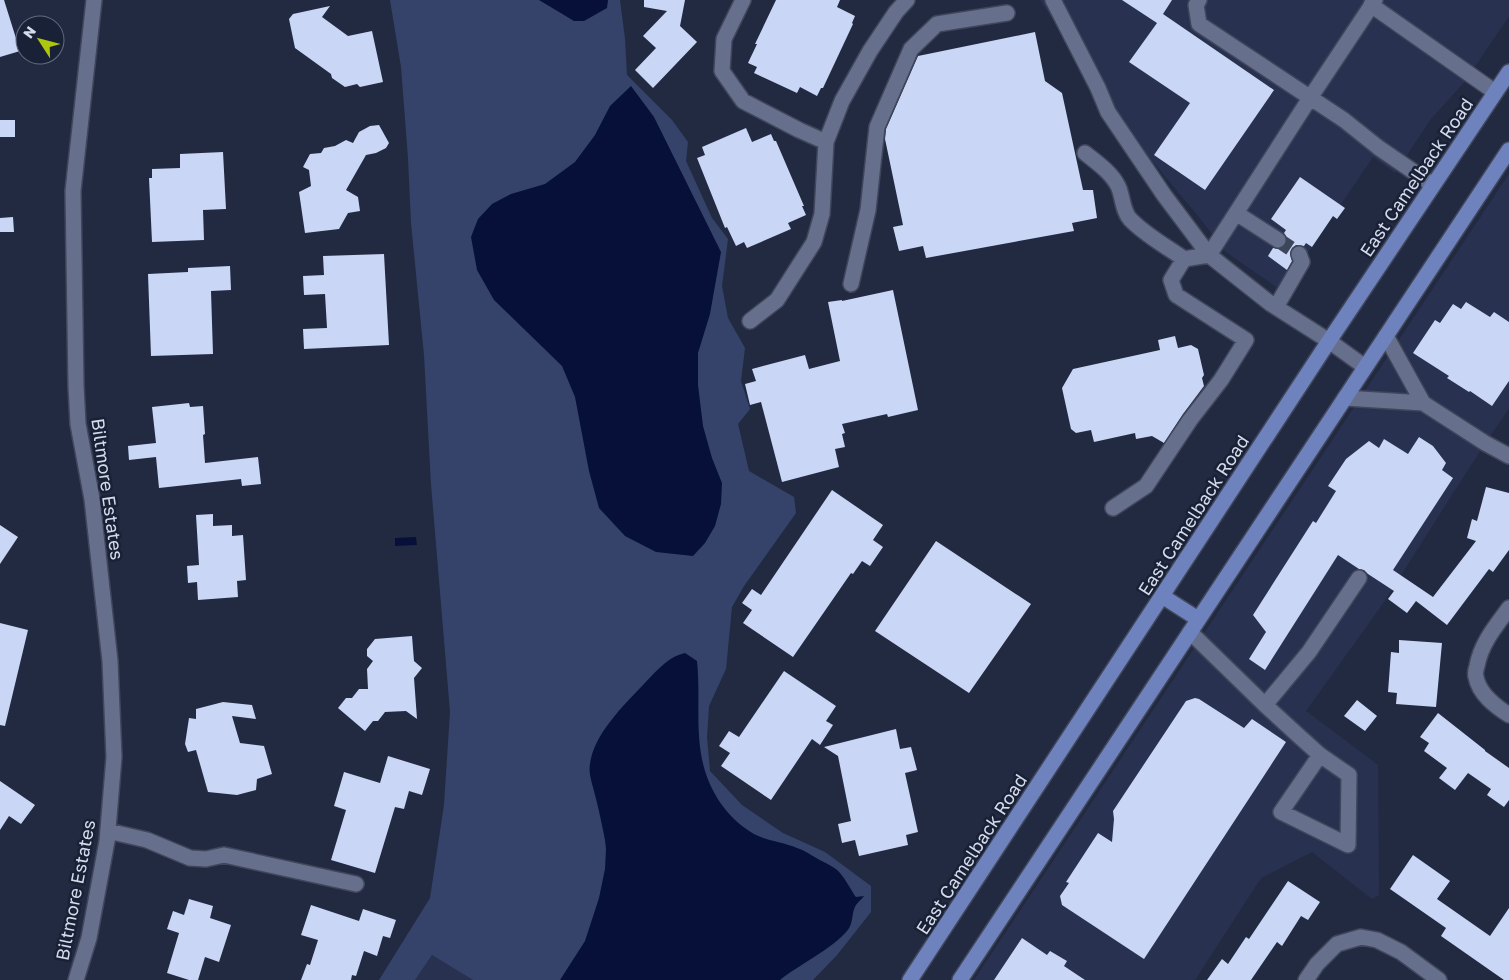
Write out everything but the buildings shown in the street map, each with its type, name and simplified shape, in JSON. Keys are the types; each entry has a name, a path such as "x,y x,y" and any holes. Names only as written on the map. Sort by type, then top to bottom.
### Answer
{"main road":[{"name":"East Camelback Road","path":"910,980 1329,341 1509,72"},
{"path":"960,980 1509,150"},
{"path":"1162,596 1194,626"}],"street":[{"name":"Biltmore Estates","path":"76,980 89,938 108,831 114,757 110,661 92,499 78,424 76,366 73,191 94,0"},
{"path":"743,0 724,39 722,72 743,101 798,130 826,142"},
{"path":"750,321 777,300 814,242 822,214 826,142 842,100 870,51 896,12 907,0"},
{"path":"1052,0 1098,88 1108,112 1164,196 1209,255 1276,307 1365,367"},
{"path":"1199,0 1196,5 1199,24 1344,120 1379,148 1433,185"},
{"path":"1209,255 1373,3 1495,92"},
{"path":"851,284 868,210 877,127 911,49 937,24 1007,13"},
{"path":"1085,153 1107,172 1118,185 1129,218 1146,232 1184,258 1209,255"},
{"path":"1236,213 1278,240"},
{"path":"1276,307 1302,262 1299,254"},
{"path":"1113,508 1146,486 1190,420 1221,380 1246,340 1176,295 1171,280 1184,258"},
{"path":"1386,336 1423,403 1485,443 1509,456"},
{"path":"1345,398 1423,403"},
{"path":"1265,706 1309,652 1359,578"},
{"path":"1509,608 1484,642 1475,677 1484,695 1509,715"},
{"path":"1194,626 1265,706 1320,755 1349,775 1348,845 1281,812 1320,755"},
{"path":"108,831 147,840 190,858 206,859 224,855 356,884"},
{"path":"1306,980 1317,964 1337,944 1361,937 1377,940 1400,952 1439,980"}],"shaded area":[{"path":"390,0 620,0 627,75 672,120 688,142 686,161 712,218 728,239 722,286 728,318 745,348 741,381 750,409 738,424 749,471 794,497 796,513 744,586 732,607 726,669 709,706 707,737 710,771 742,805 783,833 825,852 871,886 871,912 837,955 813,980 473,980 432,955 415,980 379,980 430,898 444,805 450,712 431,484 424,355 411,223 401,67"},
{"path":"539,0 608,0 607,8 584,21 574,21"},
{"path":"1040,0 1509,0 1509,16 1466,80 1431,119 1395,173 1373,157 1282,291 1226,252 1127,131"},
{"path":"631,86 654,117 721,252 710,314 698,353 698,385 703,426 712,458 722,483 721,504 715,526 705,543 693,556 656,552 625,536 599,508 589,471 575,397 562,366 494,300 477,270 471,237 478,219 492,204 511,194 545,184 575,162 595,135 610,106"},
{"path":"1509,174 1509,408 1384,602 1306,711 1378,765 1379,895 1372,899 1312,852 1261,878 1195,980 974,980"},
{"path":"416,537 417,545 395,546 395,538"},
{"path":"685,653 697,661 700,744 708,781 718,799 737,822 754,834 805,851 838,871 856,897 864,896 854,908 849,928 841,938 780,980 560,980 585,941 599,898 605,869 605,840 590,772 590,764 597,742 610,721 662,666 673,658"},
{"path":"432,955 473,980 415,980"}],"tunnel":[{"path":"1278,240 1299,254"}]}
